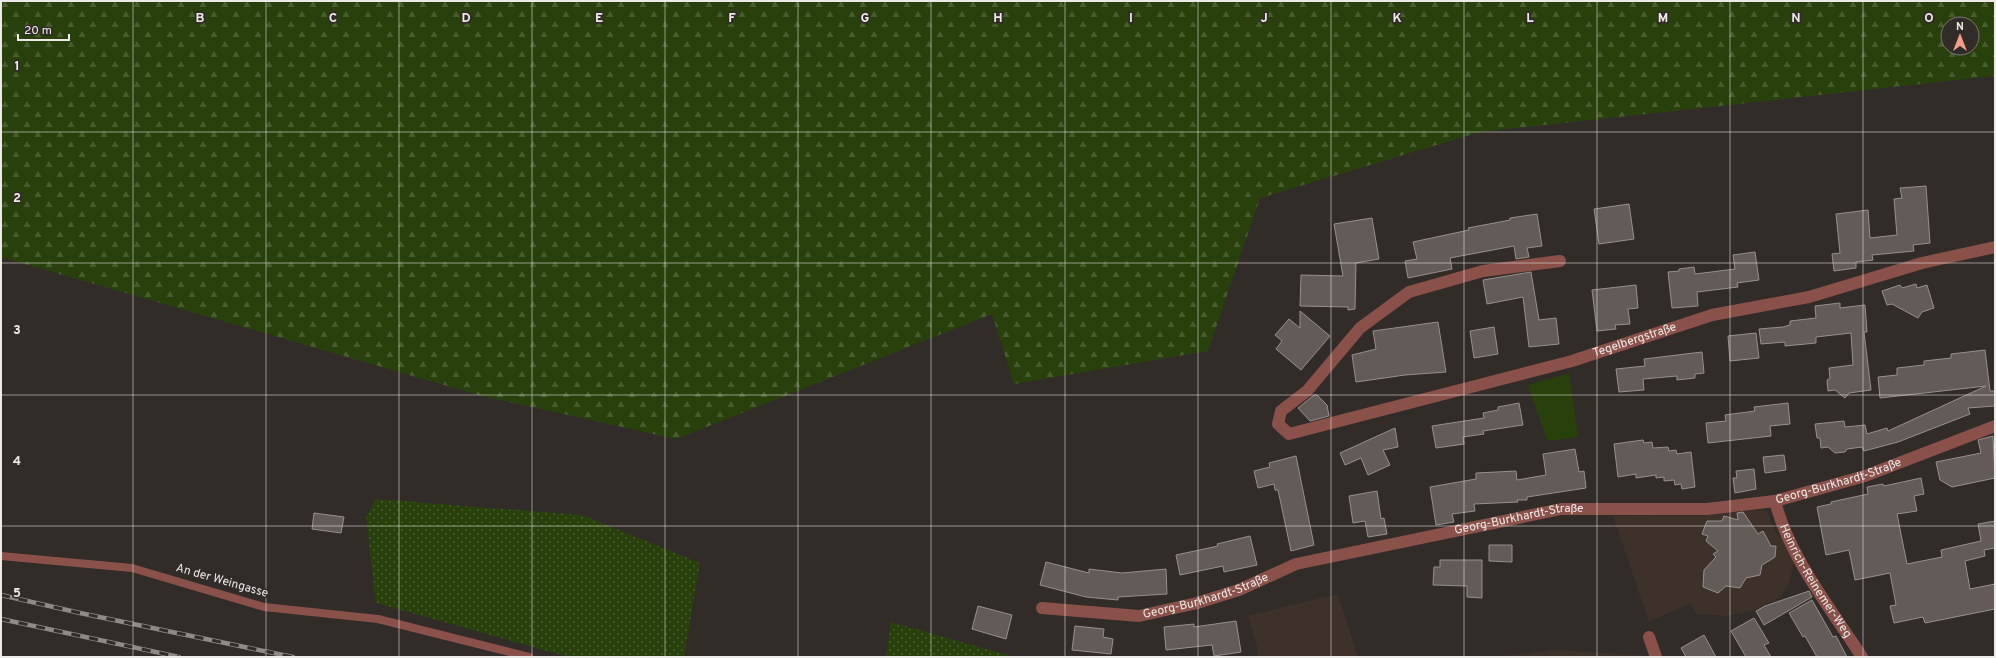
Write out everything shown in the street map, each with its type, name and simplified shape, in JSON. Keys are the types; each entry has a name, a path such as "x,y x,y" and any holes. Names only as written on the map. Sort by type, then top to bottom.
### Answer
{"street":[{"name":"Tegelbergstraße","path":"1560,261 1483,271 1410,292 1360,328 1308,391 1282,411 1278,424 1289,434 1572,361 1712,315 1809,297 1922,263 1995,247"},
{"name":"Georg-Burkhardt-Straße","path":"1042,608 1139,616 1197,603 1239,590 1296,564 1561,509 1707,509 1775,501 1866,476 1995,426"},
{"name":"Heinrich-Reinemer-Weg","path":"1775,501 1780,523 1791,545 1862,657"},
{"path":"1649,637 1656,657"}],"lane":[{"name":"An der Weingasse","path":"1,556 132,568 264,607 378,619 529,657"}],"shaded area":[{"path":"1753,509 1767,511 1775,531 1787,545 1794,560 1790,581 1781,597 1754,610 1728,616 1696,614 1691,603 1649,622 1613,516 1705,515"},
{"path":"1338,594 1358,657 1257,657 1258,650 1248,616"},
{"path":"1558,650 1650,656 1651,657 1492,657"}],"green space":[{"path":"1,1 1995,1 1995,76 1480,132 1260,198 1208,351 1014,384 992,314 676,439 482,396 1,257"},
{"path":"1569,373 1578,437 1547,441 1528,385"},
{"path":"376,499 582,515 700,563 684,657 569,657 376,603 366,517"},
{"path":"891,622 1014,657 886,657"}],"building":[{"path":"1926,186 1930,243 1913,245 1914,251 1872,255 1873,260 1856,262 1856,268 1834,271 1832,254 1840,253 1836,214 1868,210 1870,238 1897,235 1894,199 1902,198 1900,188"},
{"path":"1629,204 1634,239 1599,244 1594,209"},
{"path":"1537,214 1542,246 1527,248 1529,257 1516,259 1514,246 1450,258 1452,269 1408,278 1405,261 1417,259 1413,242 1469,230 1468,228 1510,220 1510,218"},
{"path":"1372,218 1379,259 1356,263 1355,309 1348,310 1348,307 1300,306 1301,275 1343,276 1334,224"},
{"path":"1755,252 1759,280 1737,283 1738,287 1697,292 1698,306 1672,308 1668,272 1694,267 1695,274 1735,269 1733,255"},
{"path":"1531,272 1539,320 1556,318 1559,344 1529,347 1523,297 1487,304 1483,280"},
{"path":"1916,284 1917,288 1927,285 1934,308 1922,312 1918,318 1892,304 1887,305 1882,291 1900,285 1902,288"},
{"path":"1636,285 1638,308 1628,309 1630,324 1615,325 1616,329 1597,331 1592,290"},
{"path":"1840,303 1840,308 1865,305 1867,332 1864,332 1871,390 1849,393 1845,398 1835,390 1828,391 1827,380 1830,378 1829,368 1853,365 1851,333 1816,337 1816,343 1785,346 1785,342 1761,344 1759,329 1783,327 1790,325 1790,321 1816,318 1815,306"},
{"path":"1300,311 1330,336 1301,370 1276,349 1282,341 1275,335 1289,319 1300,328"},
{"path":"1438,322 1446,372 1405,375 1356,382 1352,355 1376,349 1373,331"},
{"path":"1494,327 1498,354 1474,358 1470,331"},
{"path":"1756,333 1759,358 1730,361 1728,336"},
{"path":"1985,350 1990,391 1995,391 1995,406 1968,408 1970,414 1898,442 1864,451 1862,447 1847,449 1845,452 1835,453 1828,447 1821,448 1820,438 1817,438 1815,424 1844,421 1845,427 1865,425 1867,434 1887,428 1888,431 1986,386 1880,398 1878,377 1897,375 1897,368 1924,365 1924,361 1951,358 1951,354"},
{"path":"1702,352 1704,373 1695,374 1695,378 1677,380 1677,376 1643,379 1644,390 1619,392 1616,369 1645,366 1644,359"},
{"path":"1314,395 1317,395 1327,405 1329,416 1310,421 1298,408"},
{"path":"1519,403 1523,425 1483,431 1484,434 1463,437 1464,444 1436,448 1432,426 1484,418 1483,413 1498,410 1498,407"},
{"path":"1788,403 1790,424 1770,426 1771,436 1708,443 1706,423 1726,421 1725,415 1755,411 1754,407"},
{"path":"1395,428 1398,447 1383,450 1390,465 1368,475 1361,458 1345,465 1340,453"},
{"path":"1993,436 1995,478 1952,487 1940,480 1936,462 1981,453 1978,440"},
{"path":"1643,440 1644,443 1652,442 1653,448 1668,447 1669,451 1676,450 1677,454 1691,452 1695,487 1682,489 1681,484 1675,485 1674,480 1664,481 1664,477 1656,478 1656,475 1636,478 1636,474 1618,477 1614,444"},
{"path":"1575,449 1579,472 1584,471 1586,488 1527,497 1527,500 1517,500 1518,502 1474,504 1475,511 1452,514 1454,522 1436,525 1430,487 1476,479 1476,473 1516,471 1517,480 1546,475 1543,454"},
{"path":"1784,455 1786,470 1765,473 1763,457"},
{"path":"1296,456 1314,545 1291,551 1278,490 1275,490 1274,484 1258,488 1254,471 1270,467 1269,463"},
{"path":"1754,469 1756,489 1735,493 1733,478 1737,478 1736,471"},
{"path":"1921,478 1924,494 1914,496 1917,511 1897,514 1907,564 1942,557 1941,550 1981,541 1978,524 1995,521 1995,548 1984,550 1985,556 1965,561 1970,589 1995,584 1995,609 1925,623 1923,617 1894,623 1890,606 1896,605 1890,573 1855,580 1849,550 1826,555 1817,507 1831,504 1831,502 1868,494 1867,487 1883,484 1884,486"},
{"path":"1377,491 1381,519 1384,518 1387,534 1368,537 1365,521 1353,523 1349,496"},
{"path":"1743,512 1758,534 1763,531 1771,546 1776,546 1775,557 1762,565 1760,575 1746,578 1740,588 1726,586 1718,593 1703,587 1704,570 1716,557 1713,554 1718,551 1706,541 1708,536 1702,534 1707,521 1722,521 1724,516 1738,520 1737,513"},
{"path":"314,513 344,517 341,533 312,529"},
{"path":"1250,536 1257,565 1224,572 1223,566 1180,575 1176,555 1218,546 1217,544"},
{"path":"1489,545 1512,545 1512,562 1489,561"},
{"path":"1440,560 1482,560 1482,598 1467,597 1467,586 1433,585 1434,567 1440,567"},
{"path":"1046,562 1089,573 1089,569 1122,573 1166,569 1167,594 1118,597 1118,600 1086,597 1040,585"},
{"path":"1809,591 1812,597 1764,625 1756,611 1765,606"},
{"path":"1812,600 1833,637 1836,636 1847,657 1817,657 1805,636 1803,637 1789,613"},
{"path":"978,606 1012,615 1006,639 972,629"},
{"path":"1754,618 1769,643 1764,645 1771,657 1746,657 1731,631"},
{"path":"1236,621 1241,652 1214,656 1212,645 1166,650 1164,627 1194,624 1194,627"},
{"path":"1075,626 1104,629 1103,637 1113,639 1111,654 1072,650"},
{"path":"1704,635 1716,657 1686,657 1681,648"}],"railway":[{"path":"1,595 293,657"},
{"path":"1,619 179,657"}]}
